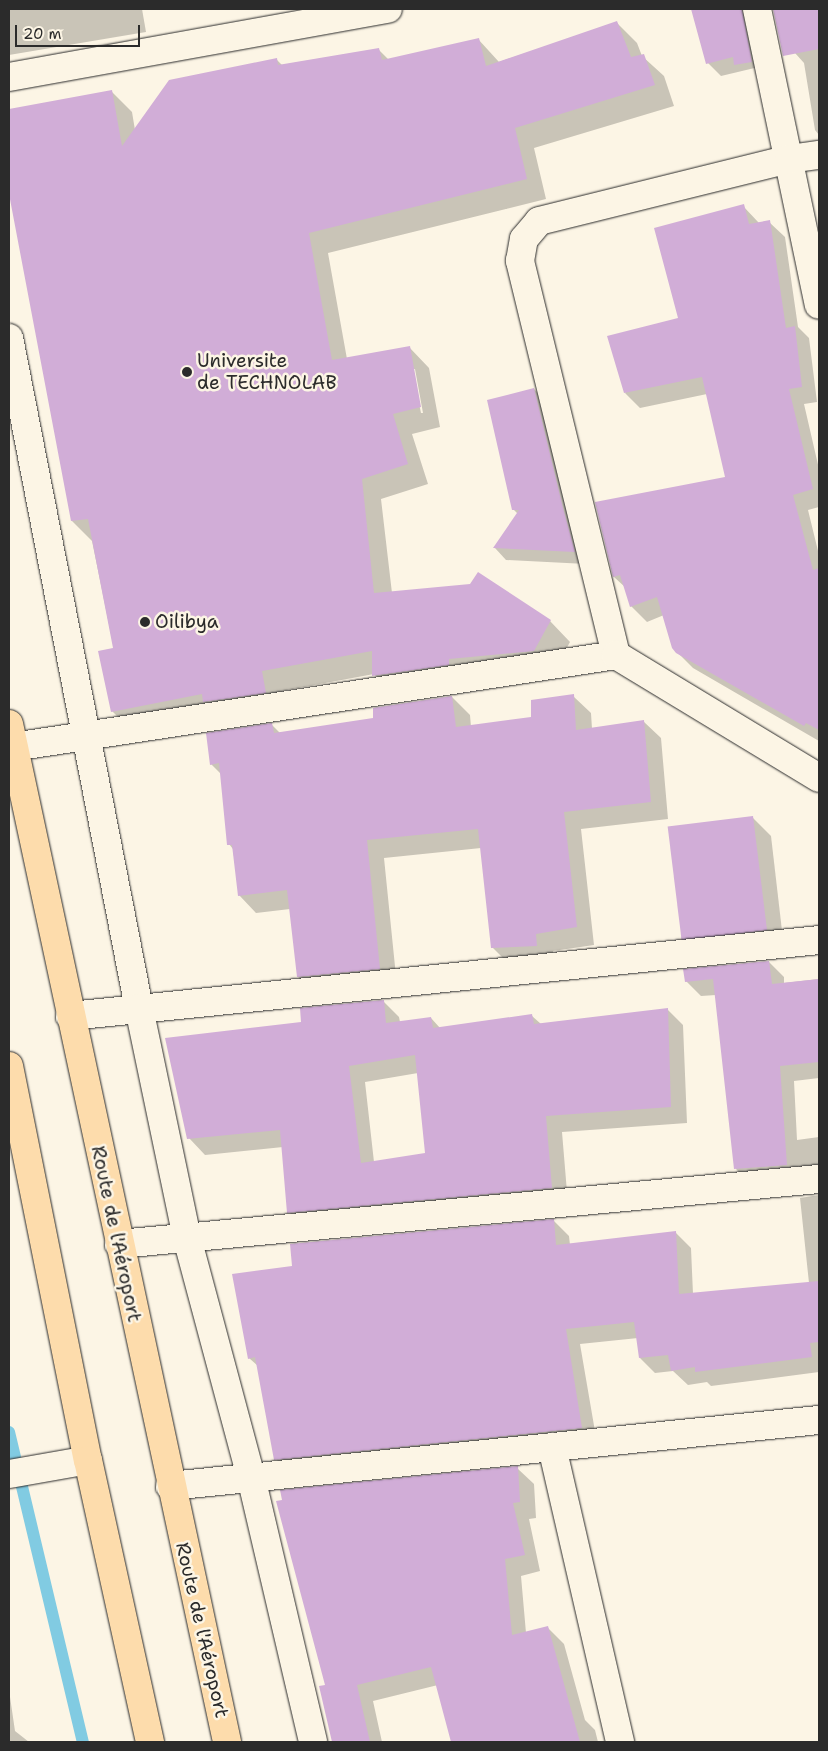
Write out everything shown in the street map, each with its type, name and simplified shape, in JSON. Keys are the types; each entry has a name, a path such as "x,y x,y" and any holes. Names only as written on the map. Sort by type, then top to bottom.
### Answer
{"highway":[{"name":"Route de l'Aéroport","path":"11,736 170,1486 227,1742"},
{"path":"9,1066 88,1460 150,1742"}],"street":[{"path":"9,77 388,9"},
{"path":"757,9 819,305"},
{"path":"616,655 520,261 524,239 539,221 789,159 819,155"},
{"path":"9,338 88,736 138,1008 187,1238 251,1477 313,1742"},
{"path":"11,736 88,736 616,655 819,778"},
{"path":"70,1016 819,940"},
{"path":"119,1244 819,1179"},
{"path":"170,1486 819,1420"},
{"path":"552,1447 620,1742"},
{"path":"9,1474 88,1460"}],"building":[{"path":"691,9 742,9 752,62 734,65 733,57 706,64"},
{"path":"773,9 819,9 819,49 783,56"},
{"path":"617,21 631,57 644,54 655,85 515,128 527,179 309,233 332,360 410,346 421,407 393,414 408,464 362,479 374,593 470,584 478,572 551,620 534,651 449,659 449,665 372,676 372,651 262,671 266,693 203,702 202,694 111,712 98,651 113,648 88,519 71,521 9,194 9,109 112,90 122,146 169,80 277,58 278,65 379,48 382,60 479,38 486,66"},
{"path":"744,204 749,224 770,220 786,328 795,326 802,387 789,389 813,489 793,495 813,570 819,568 819,730 806,723 804,726 676,653 672,648 657,597 630,607 620,575 613,577 595,502 725,477 702,377 624,393 607,336 678,318 654,228"},
{"path":"534,388 575,552 493,548 519,510 512,510 487,400"},
{"path":"574,694 576,730 644,720 651,802 564,812 577,927 536,934 537,946 491,948 478,829 367,840 380,969 297,977 287,890 238,896 232,845 227,845 219,763 210,765 206,733 272,723 274,733 373,718 373,708 452,696 456,727 531,717 531,700"},
{"path":"753,816 767,930 682,941 668,826"},
{"path":"769,961 772,984 819,979 819,1062 780,1066 787,1165 734,1169 713,979 685,982 683,969"},
{"path":"384,1000 386,1023 431,1017 433,1028 532,1014 534,1024 668,1008 671,1107 546,1116 552,1188 287,1213 280,1130 187,1139 165,1038 301,1022 300,1008","holes":["415,1055 425,1153 361,1163 349,1066"]},
{"path":"554,1219 556,1245 676,1231 679,1294 819,1281 819,1342 810,1343 812,1357 695,1372 695,1367 671,1371 668,1355 639,1358 634,1322 566,1329 582,1428 274,1460 255,1357 248,1359 232,1274 292,1266 290,1244"},
{"path":"518,1466 520,1502 513,1503 525,1555 505,1559 512,1635 548,1626 580,1742 451,1742 431,1667 357,1685 370,1742 332,1742 319,1686 325,1685 276,1501 282,1500 280,1490"}],"waterway":[{"path":"9,1432 83,1742"}],"place":[{"name":"Universite de TECHNOLAB","path":"187,372"},
{"name":"Oilibya","path":"145,622"}]}
